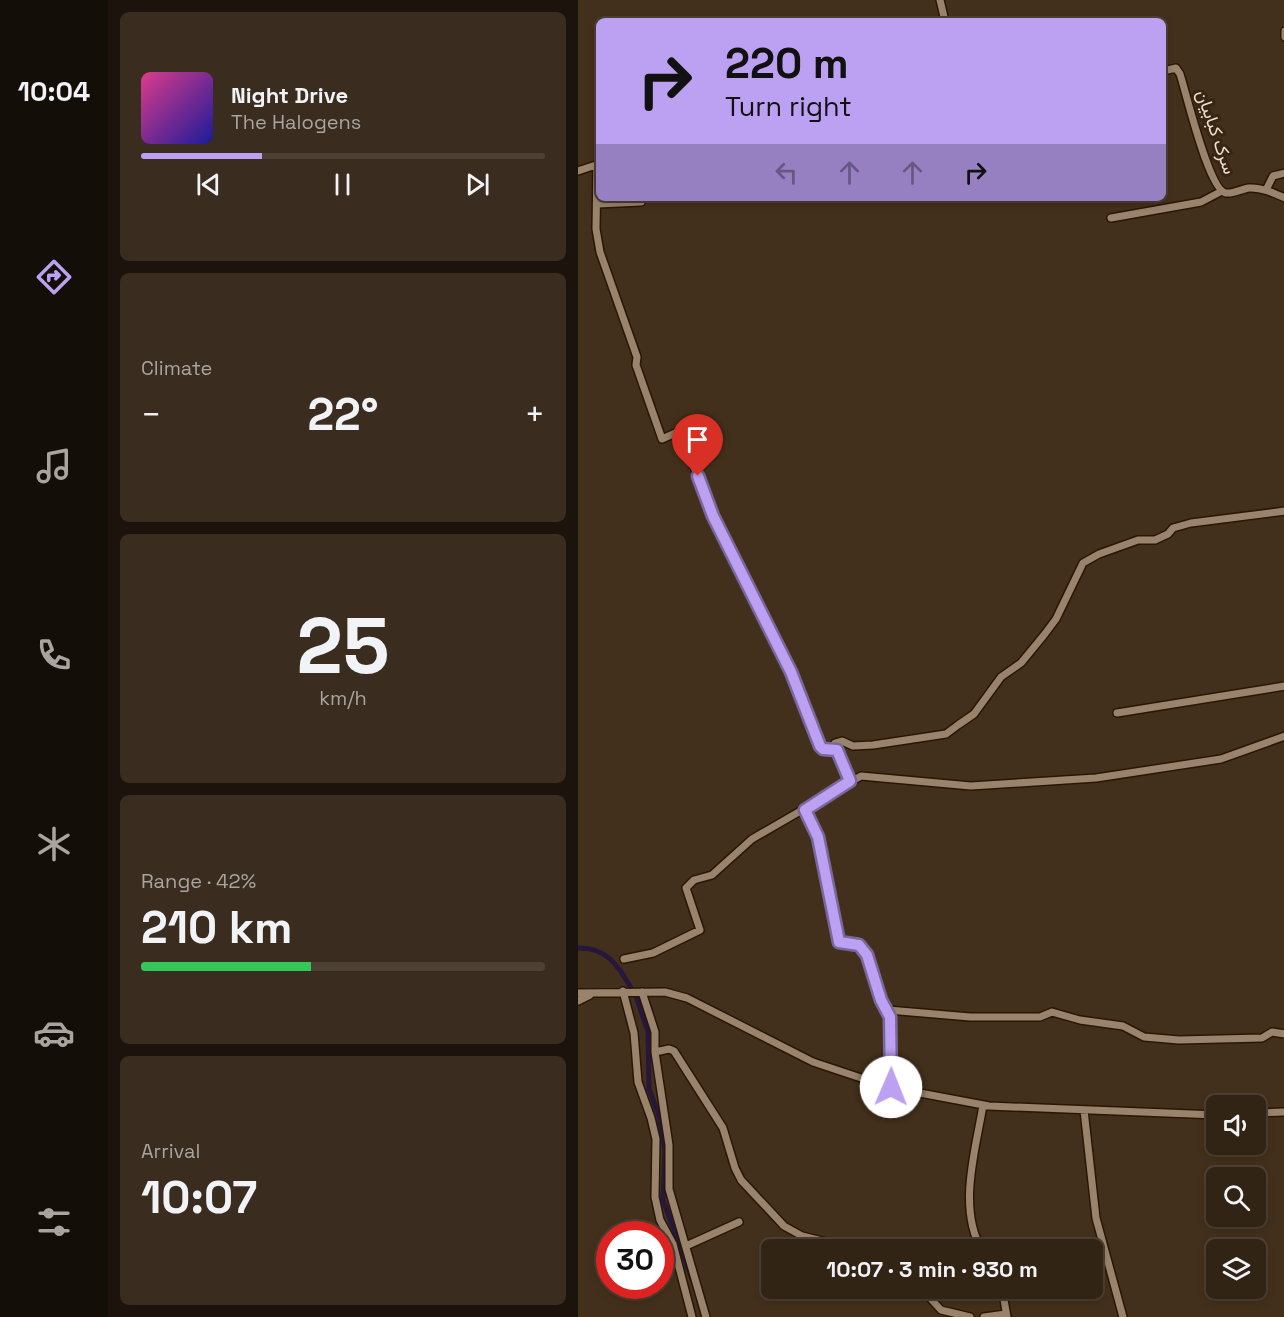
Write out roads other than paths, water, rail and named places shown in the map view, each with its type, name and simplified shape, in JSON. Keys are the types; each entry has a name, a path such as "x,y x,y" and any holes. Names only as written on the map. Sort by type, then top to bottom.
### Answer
{"street":[{"path":"940,0 944,18"},
{"path":"1284,31 1284,37"},
{"name":"سرک کبابیان","path":"1166,70 1176,68 1180,74 1206,163 1222,192 1227,194 1250,188 1266,190 1284,198"},
{"path":"578,171 596,165"},
{"path":"1266,190 1273,176 1284,173"},
{"path":"1111,218 1201,202 1222,192"},
{"path":"641,202 598,204 596,229 600,252 637,357 636,365 662,439 680,431 713,516 791,672 820,746 823,749 832,748 839,753 850,781"},
{"path":"832,748 835,742 842,741 853,746 873,746 946,734 974,714 1001,676 1020,663 1056,619 1083,563 1099,554 1138,540 1155,540 1168,534 1173,528 1191,523 1284,511"},
{"path":"1117,713 1284,686"},
{"path":"624,959 653,953 700,930 686,888 694,880 712,875 752,839 861,776 996,786 1096,778 1221,759 1284,736"},
{"path":"805,810 818,837 839,942 859,945 867,955 881,1000 888,1010 892,1042 891,1087"},
{"path":"623,991 634,1033 638,1082 656,1139 655,1197 661,1221"},
{"path":"578,993 590,995 623,991 665,992 687,998 813,1062 865,1081 983,1105 1206,1115"},
{"path":"642,992 655,1032 655,1052 669,1145 669,1189 706,1317"},
{"path":"578,1001 590,995"},
{"path":"888,1010 970,1017 1040,1017 1052,1012 1123,1026 1144,1037 1179,1040 1235,1040 1262,1038 1272,1032 1284,1034"},
{"path":"655,1052 669,1048 674,1051 723,1128 741,1180 784,1226 802,1236 814,1239"},
{"path":"976,1239 972,1232 970,1191 983,1105"},
{"path":"1084,1110 1096,1218 1123,1317"},
{"path":"1266,1113 1284,1112"},
{"path":"686,1246 738,1222"},
{"path":"674,1248 692,1317"},
{"path":"931,1299 941,1310 970,1317"},
{"path":"984,1317 1007,1316 1004,1299"}],"waterway":[{"path":"578,948 588,948 604,954 616,965 631,988"},
{"path":"636,996 648,1032 649,1089 659,1116 665,1151 663,1200 692,1279"}]}
